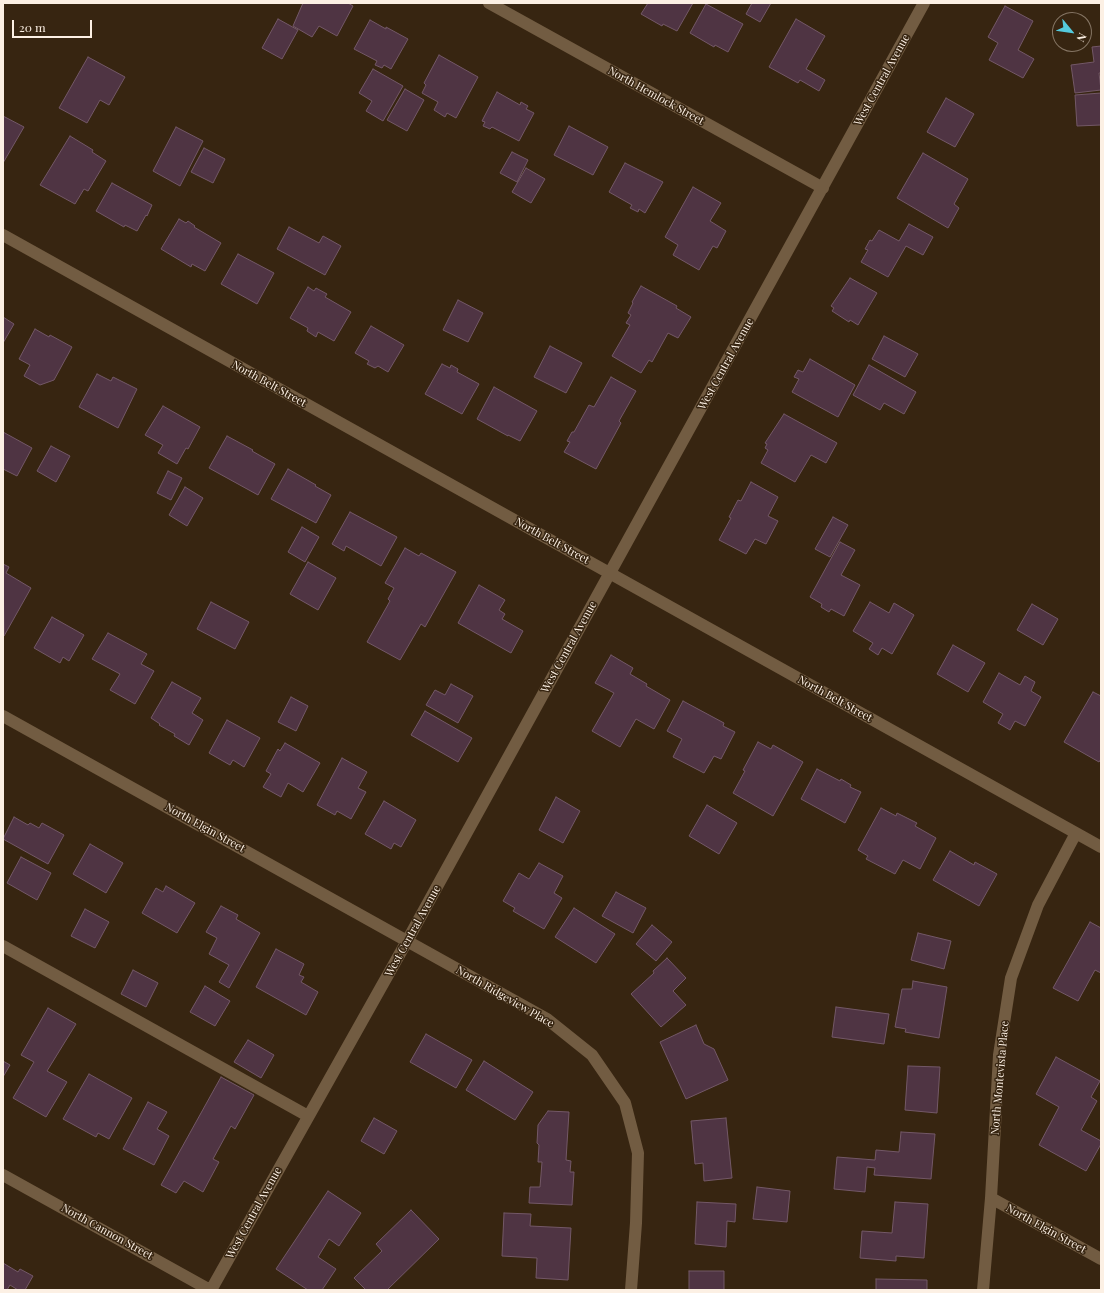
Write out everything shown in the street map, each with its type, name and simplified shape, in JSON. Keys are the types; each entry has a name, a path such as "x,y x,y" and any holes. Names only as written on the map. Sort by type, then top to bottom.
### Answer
{"street":[{"name":"North Hemlock Street","path":"489,3 823,188"},
{"name":"West Central Avenue","path":"211,1290 407,941 924,3"},
{"name":"North Belt Street","path":"3,235 1101,847"},
{"name":"North Elgin Street","path":"3,716 407,941"},
{"name":"North Montevista Place","path":"983,1290 991,1198 1000,1055 1011,978 1038,904 1076,833"},
{"name":"North Ridgeview Place","path":"407,941 547,1019 592,1055 625,1103 638,1153 636,1222 631,1290"},
{"path":"3,946 308,1116"},
{"name":"North Cannon Street","path":"3,1175 211,1290"},
{"name":"North Elgin Street","path":"991,1198 1101,1259"}],"building":[{"path":"303,3 348,3 353,6 337,36 319,26 312,37 293,26"},
{"path":"648,3 693,3 677,31 663,24 662,26 641,14"},
{"path":"752,3 771,3 760,22 746,14"},
{"path":"706,4 743,24 728,52 715,45 714,47 690,33"},
{"path":"1005,6 1033,21 1018,50 1034,59 1023,78 989,60 998,43 988,37"},
{"path":"278,19 298,30 282,59 262,48"},
{"path":"796,19 825,36 806,69 825,80 819,91 800,80 798,83 769,67"},
{"path":"370,20 408,39 391,69 384,65 382,68 375,65 377,61 354,49"},
{"path":"1101,46 1101,73 1099,73 1101,90 1075,93 1071,65 1094,62 1092,47"},
{"path":"439,55 478,77 456,118 447,113 445,117 434,110 438,102 422,93 426,85 424,83"},
{"path":"88,57 125,77 109,105 100,100 87,123 59,108"},
{"path":"373,69 403,86 383,121 366,111 372,101 359,93"},
{"path":"405,89 424,100 407,131 387,120"},
{"path":"497,92 520,105 521,102 528,106 526,109 534,113 519,141 492,127 490,129 483,126 485,122 482,121"},
{"path":"1101,93 1101,125 1077,126 1075,95"},
{"path":"946,98 974,114 955,147 927,132"},
{"path":"3,116 24,127 3,163"},
{"path":"569,126 608,147 593,175 554,155"},
{"path":"176,127 203,141 180,186 153,171"},
{"path":"70,136 93,150 92,152 106,161 88,191 84,189 75,204 40,185"},
{"path":"204,148 225,159 213,183 191,172"},
{"path":"512,152 528,160 517,182 500,173"},
{"path":"923,153 968,179 954,204 959,208 948,228 897,198"},
{"path":"625,163 663,182 645,213 639,209 638,212 630,208 632,205 609,192"},
{"path":"526,168 545,179 531,203 512,192"},
{"path":"112,183 152,205 137,231 125,225 124,227 96,211"},
{"path":"693,187 721,203 710,221 726,231 717,248 713,246 699,270 673,255 678,245 665,237"},
{"path":"179,219 186,223 188,221 195,226 194,227 221,243 205,271 192,264 191,267 161,249"},
{"path":"909,224 933,237 923,255 906,246 888,277 861,262 868,250 865,249 870,240 872,241 879,230 899,241"},
{"path":"289,227 319,243 323,236 341,246 325,275 277,249"},
{"path":"238,254 274,273 257,304 221,284"},
{"path":"850,278 877,293 858,325 850,320 849,322 832,311 834,308 831,306"},
{"path":"641,286 677,306 676,308 691,317 678,338 668,333 652,362 649,360 641,373 612,356 630,325 626,323 631,315 628,313"},
{"path":"308,287 314,291 316,288 327,294 325,297 351,312 334,341 318,332 316,337 307,331 308,328 290,318"},
{"path":"458,300 483,313 468,342 443,330"},
{"path":"3,317 14,324 3,343"},
{"path":"371,326 404,345 388,372 378,366 375,368 367,364 369,361 355,353"},
{"path":"35,329 72,347 54,380 40,385 24,376 30,365 19,359"},
{"path":"884,336 918,354 905,377 872,359"},
{"path":"550,346 582,363 566,393 534,377"},
{"path":"810,359 855,385 838,417 792,392 799,379 794,377 798,370 803,372"},
{"path":"442,364 450,368 451,365 458,369 457,372 479,384 462,414 425,394"},
{"path":"869,365 916,392 904,414 884,403 880,410 853,395"},
{"path":"97,374 111,381 113,377 137,389 118,428 79,407"},
{"path":"611,377 636,391 619,421 621,423 596,469 564,452 570,442 567,441 572,432 574,432 589,405 594,407"},
{"path":"494,387 537,411 520,441 477,419"},
{"path":"163,406 200,427 188,449 186,448 177,464 158,453 163,445 145,435"},
{"path":"784,414 837,443 826,463 811,455 795,482 761,463 768,450 765,448 767,444 765,443"},
{"path":"3,432 32,448 17,476 3,469"},
{"path":"227,436 275,464 258,495 209,468"},
{"path":"51,446 70,456 56,482 37,471"},
{"path":"288,469 331,495 316,523 271,499"},
{"path":"168,471 182,478 171,500 157,493"},
{"path":"751,482 778,497 768,516 778,521 766,544 755,539 746,554 719,540 731,518 729,517 738,500 741,501"},
{"path":"185,487 203,498 187,526 169,515"},
{"path":"350,512 397,537 381,566 346,546 344,551 332,544"},
{"path":"833,517 848,525 830,557 815,549"},
{"path":"302,527 319,537 305,562 288,552"},
{"path":"840,542 855,550 841,575 860,585 844,616 831,609 829,612 821,607 822,604 810,597"},
{"path":"405,548 419,556 421,553 456,572 425,627 421,624 400,660 367,642 390,601 388,599 394,588 385,583"},
{"path":"308,562 336,578 318,610 290,594"},
{"path":"3,564 9,567 6,573 31,588 4,636"},
{"path":"479,585 505,600 499,610 505,614 502,619 523,631 511,653 458,623"},
{"path":"211,602 249,622 235,649 197,629"},
{"path":"870,602 889,613 894,603 914,615 892,654 882,648 878,655 869,649 873,643 853,631"},
{"path":"1032,604 1058,619 1043,645 1017,630"},
{"path":"52,617 84,635 69,661 63,657 60,663 34,648"},
{"path":"108,633 147,654 141,664 154,671 135,704 110,690 120,674 92,659"},
{"path":"953,645 985,663 968,692 937,674"},
{"path":"611,655 633,668 630,674 647,684 646,686 670,700 654,729 636,719 620,747 592,731 614,693 595,683"},
{"path":"999,673 1020,685 1025,676 1035,682 1031,691 1041,697 1025,726 1015,721 1010,730 998,723 1003,714 983,702"},
{"path":"172,682 201,698 192,713 203,720 189,745 174,736 175,734 159,725 160,724 151,718"},
{"path":"451,684 473,696 458,723 426,705 435,690 445,695"},
{"path":"1093,692 1101,696 1101,759 1099,762 1064,742"},
{"path":"291,697 308,706 296,731 278,722"},
{"path":"683,701 724,723 723,726 735,732 721,759 714,756 704,773 673,757 682,739 667,731"},
{"path":"425,711 472,738 458,762 411,735"},
{"path":"227,720 260,738 244,767 233,760 230,765 209,753"},
{"path":"758,742 771,749 773,745 803,762 773,816 733,793"},
{"path":"285,743 320,763 303,792 288,783 281,797 263,787 271,774 266,771 278,749 280,751"},
{"path":"342,758 367,772 358,788 366,792 351,819 337,811 335,815 317,805"},
{"path":"817,769 840,781 841,779 851,785 850,787 861,792 845,823 801,799"},
{"path":"556,797 580,811 563,843 539,830"},
{"path":"384,801 416,820 401,847 394,843 391,849 365,834"},
{"path":"707,805 737,823 719,854 689,836"},
{"path":"881,808 896,816 897,813 917,823 915,826 936,838 920,869 903,860 895,874 866,859 868,856 858,850"},
{"path":"14,817 28,825 30,823 39,828 42,823 64,835 48,864 3,839"},
{"path":"90,844 123,863 106,893 73,874"},
{"path":"950,851 974,865 975,862 997,874 979,906 933,880"},
{"path":"21,857 51,873 37,900 7,883"},
{"path":"539,863 563,876 554,893 562,898 544,929 513,911 515,908 503,901 519,873 529,879"},
{"path":"166,886 195,903 177,933 142,913 156,888 163,892"},
{"path":"616,892 646,908 633,933 602,916"},
{"path":"221,906 238,915 236,919 260,933 229,988 219,982 229,965 209,954 217,938 206,932"},
{"path":"574,908 615,934 596,963 555,937"},
{"path":"85,909 109,922 95,948 71,936"},
{"path":"1090,922 1101,928 1101,973 1095,970 1078,1001 1053,988"},
{"path":"652,925 672,942 656,961 636,944"},
{"path":"918,933 951,941 944,969 911,960"},
{"path":"276,949 304,964 299,975 304,977 301,982 318,992 306,1015 256,987"},
{"path":"667,958 686,978 673,991 686,1005 661,1027 631,994 654,973 653,971"},
{"path":"133,970 158,983 146,1007 121,994"},
{"path":"913,981 947,987 939,1038 905,1032 906,1029 895,1027 902,989 912,989"},
{"path":"205,986 230,1001 215,1026 190,1012"},
{"path":"836,1007 889,1014 884,1044 832,1037"},
{"path":"48,1008 76,1024 47,1071 67,1082 46,1117 13,1098 34,1062 21,1055"},
{"path":"696,1025 704,1044 714,1049 728,1080 686,1099 660,1042"},
{"path":"426,1034 472,1060 456,1088 410,1062"},
{"path":"248,1040 274,1055 261,1078 234,1062"},
{"path":"1056,1057 1100,1081 1091,1097 1097,1101 1081,1130 1101,1141 1101,1144 1086,1171 1039,1145 1059,1107 1036,1094"},
{"path":"3,1061 10,1065 3,1077"},
{"path":"484,1061 533,1092 515,1120 466,1090"},
{"path":"908,1066 940,1067 937,1113 905,1110"},
{"path":"89,1074 132,1098 109,1139 98,1133 96,1137 63,1119"},
{"path":"221,1077 254,1095 235,1129 231,1126 213,1159 219,1162 203,1192 184,1181 176,1193 161,1185"},
{"path":"148,1102 167,1112 157,1129 169,1136 154,1165 123,1149"},
{"path":"548,1111 569,1112 566,1160 571,1161 570,1172 574,1172 572,1205 529,1203 530,1187 540,1187 542,1162 538,1162 538,1125"},
{"path":"374,1118 397,1131 384,1154 361,1141"},
{"path":"726,1118 732,1178 704,1181 703,1163 695,1164 691,1121"},
{"path":"901,1132 935,1134 931,1179 874,1175 875,1168 867,1167 865,1192 834,1189 837,1157 875,1160 876,1150 899,1152"},
{"path":"757,1187 790,1191 787,1222 753,1219"},
{"path":"328,1191 361,1213 339,1246 329,1239 318,1257 336,1269 322,1290 308,1290 276,1269"},
{"path":"697,1202 736,1204 735,1222 727,1221 726,1247 695,1244"},
{"path":"895,1202 928,1204 924,1258 896,1256 896,1261 860,1258 862,1231 892,1233"},
{"path":"411,1210 439,1239 387,1290 366,1290 354,1278 382,1251 376,1244"},
{"path":"504,1213 531,1214 530,1226 571,1228 568,1280 536,1278 537,1258 502,1256"},
{"path":"3,1263 18,1272 20,1269 33,1276 25,1290 18,1290 10,1285 7,1290 3,1290"},
{"path":"689,1271 724,1271 724,1290 689,1290"},
{"path":"876,1279 927,1280 927,1290 876,1290"}]}
